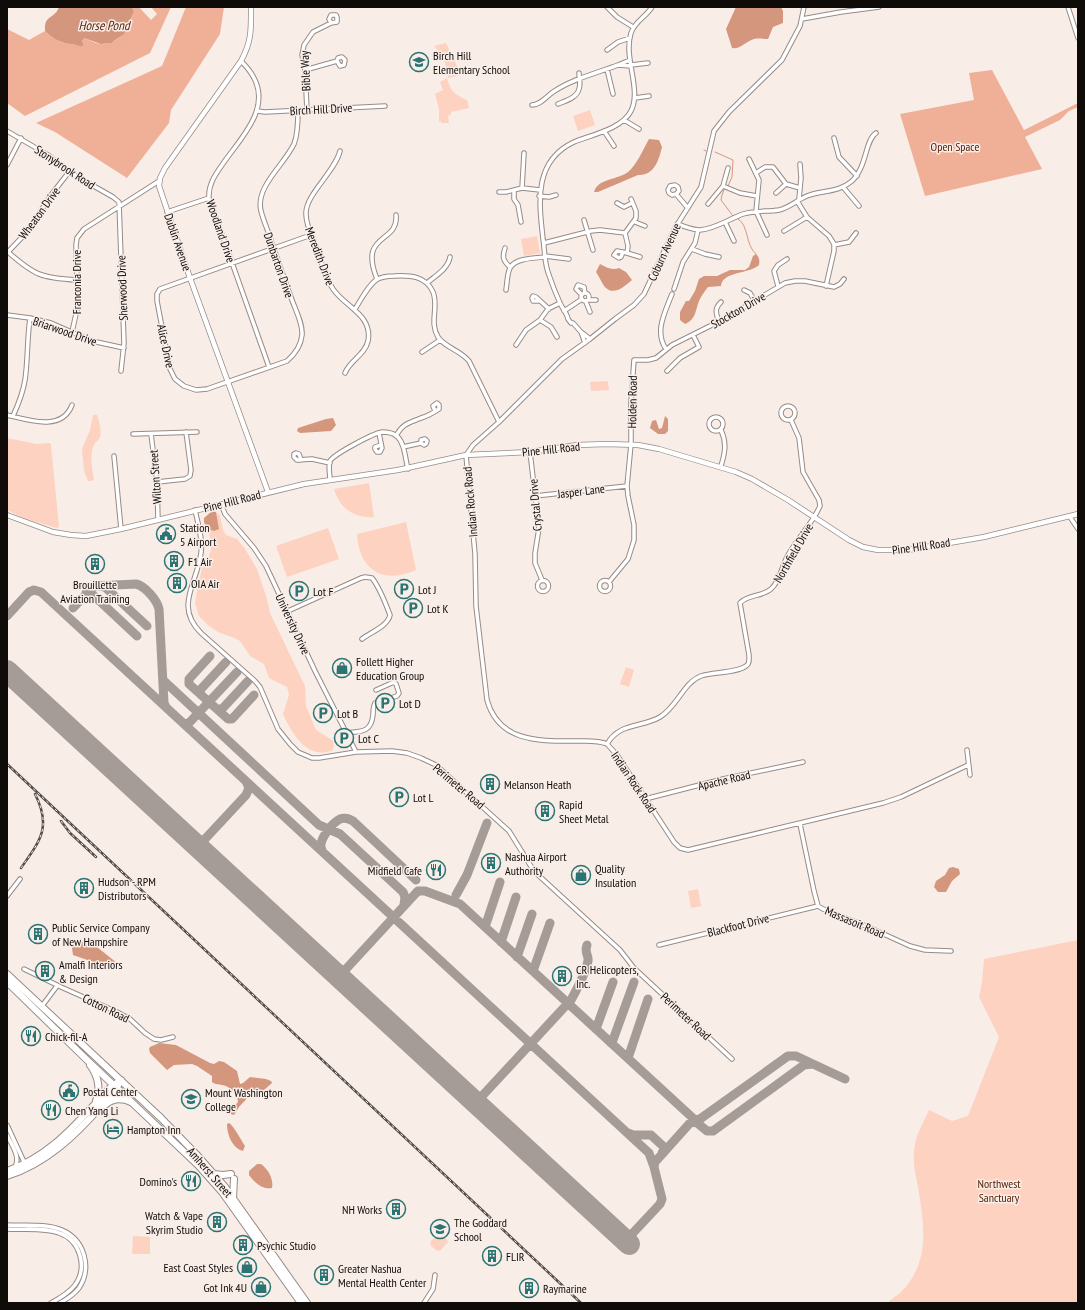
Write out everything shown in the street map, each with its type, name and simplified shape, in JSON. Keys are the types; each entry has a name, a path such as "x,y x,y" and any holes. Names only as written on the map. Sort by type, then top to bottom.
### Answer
{"main road":[{"name":"Amherst Street","path":"7,974 176,1133 214,1174 233,1198 307,1303"},
{"name":"Amherst Street","path":"7,982 209,1177 222,1192 301,1303"},
{"path":"86,1059 95,1073 98,1083 94,1110"},
{"path":"7,1176 26,1166 55,1145 94,1110 121,1080"},
{"path":"94,1110 112,1100 121,1099 131,1102"},
{"path":"10,1170 26,1166"},
{"path":"214,1174 233,1176 233,1198"}],"street":[{"path":"159,181 165,168 241,61 250,41 251,7"},
{"path":"607,7 617,17 634,27"},
{"name":"Coburn Avenue","path":"466,455 473,445 499,422 562,359 590,340 614,319 634,305 644,294 665,246 702,183 711,142 716,127 729,112 782,60 802,19 804,7"},
{"path":"802,19 879,7"},
{"path":"1068,7 1078,38"},
{"path":"590,340 581,332 564,311 548,274 539,196 540,190 545,172 559,152 571,144 604,131 624,120 631,112 635,98 629,48 630,38 634,27 651,8"},
{"name":"Bible Way","path":"307,110 305,70 302,55 306,40 313,32 331,23"},
{"path":"607,50 618,42 630,38"},
{"path":"532,105 540,103 552,92 630,60"},
{"name":"Woodland Drive","path":"241,61 251,73 258,88 259,101 257,111 248,129 214,175 209,188 209,198 269,367"},
{"path":"305,70 337,61"},
{"path":"618,64 631,66 648,63"},
{"path":"607,69 613,94"},
{"path":"558,104 576,94 579,89 579,73"},
{"path":"635,98 649,96"},
{"name":"Birch Hill Drive","path":"257,111 298,111 385,106"},
{"name":"Dunbarton Drive","path":"228,381 287,361 298,349 302,335 302,327 260,210 263,189 285,160 297,135 298,111"},
{"path":"624,120 639,129"},
{"name":"Stonybrook Road","path":"7,131 48,155 69,172 114,197 119,202 119,206"},
{"path":"604,131 614,146"},
{"path":"677,224 698,230 706,229 743,214 756,211 779,210 814,194 832,191 843,187 857,176 862,168 871,138 876,132"},
{"path":"7,164 20,138"},
{"path":"834,138 839,157 857,176"},
{"name":"Meredith Drive","path":"340,151 336,161 313,196 307,208 306,218 330,285 336,293 361,315 368,328 368,343 364,352 348,367 345,373"},
{"path":"522,188 524,153"},
{"path":"749,159 759,180 756,211 767,235"},
{"path":"800,164 800,188 798,200 807,217 829,236 834,246 826,286 834,287 840,284 844,279"},
{"path":"756,173 765,167 770,166 775,169 786,184 800,188"},
{"path":"708,204 723,186 728,168"},
{"name":"Wheaton Drive","path":"7,252 31,226 51,195 69,172"},
{"name":"Franconia Drive","path":"72,332 78,305 77,238 84,229 159,181"},
{"name":"Dublin Avenue","path":"159,181 160,191 190,278 268,492"},
{"path":"776,193 786,184"},
{"path":"723,186 735,192 757,196"},
{"path":"843,187 859,206"},
{"path":"498,192 522,188 540,190"},
{"path":"514,190 514,199 518,205 520,222"},
{"path":"676,194 687,207"},
{"path":"539,196 549,197 556,195"},
{"path":"168,212 209,198"},
{"path":"617,203 621,208 631,201 636,211 635,222 626,233 628,246 625,252 640,257"},
{"name":"Sherwood Drive","path":"119,206 124,348 121,371"},
{"path":"377,279 372,261 373,251 376,244 395,228 397,221 396,215"},
{"path":"784,231 807,217"},
{"path":"584,220 593,250"},
{"path":"635,222 645,226"},
{"path":"725,222 734,241"},
{"path":"544,243 600,230 626,233"},
{"path":"674,289 683,262 695,243 698,230"},
{"path":"834,246 849,242 856,233"},
{"name":"Alice Drive","path":"228,381 204,390 184,386 177,381 170,369 157,301 158,291 162,287 311,235"},
{"path":"505,248 503,256 504,261 510,267"},
{"path":"692,249 719,257"},
{"path":"7,252 26,268 35,273 49,277 77,280"},
{"path":"427,283 446,266 450,257"},
{"path":"510,267 526,259 545,257 569,259"},
{"path":"778,286 774,271 778,265 787,260"},
{"path":"506,290 510,267"},
{"path":"355,309 365,293 377,279 392,276 410,276 427,283 434,298 433,324 440,340 462,354 469,361 499,422"},
{"name":"Stockton Drive","path":"634,360 648,360 656,358 666,349 679,341 719,322 778,286 790,282 800,281 826,286"},
{"path":"744,290 750,293 754,300"},
{"path":"666,349 662,341 660,330 672,294"},
{"path":"564,311 583,296 589,295 587,301"},
{"path":"583,296 587,301 590,312"},
{"path":"587,301 596,300"},
{"path":"540,301 549,309"},
{"path":"516,345 526,330 540,320 549,309 560,302"},
{"path":"719,322 716,311 717,306 721,302"},
{"name":"Briarwood Drive","path":"7,315 30,318 72,332 92,341 124,348"},
{"path":"13,416 25,382 30,318"},
{"path":"540,320 551,327 557,337"},
{"path":"581,332 585,343"},
{"path":"667,371 680,358 699,347 693,334"},
{"path":"422,352 440,340"},
{"name":"Holden Road","path":"609,582 628,559 634,544 635,529 627,486 631,444 631,402 634,360"},
{"path":"7,415 39,422 51,422 68,414 72,404"},
{"path":"786,405 791,406 796,412 790,420 786,420 781,415 782,408 786,405"},
{"path":"396,436 405,424 422,418 435,411"},
{"path":"721,430 712,430 709,423 712,419 716,417 722,420 724,424 721,430 725,447 721,466"},
{"path":"790,420 798,438 803,472 820,502 820,506 814,517"},
{"path":"157,482 185,479 190,476 191,470 186,432"},
{"path":"133,434 197,432"},
{"path":"330,480 330,463 336,455 379,433 387,432 396,436 403,447 408,469"},
{"path":"379,433 381,445"},
{"name":"Wilton Street","path":"151,434 157,482 158,519"},
{"path":"403,447 421,443"},
{"name":"Pine Hill Road","path":"7,515 38,527 67,535 86,536 121,529 268,492 330,480 408,469 466,455 530,452 577,445 631,444 659,449 721,466 752,480 853,542 871,549 890,551 908,550 990,536 1078,514"},
{"name":"Crystal Drive","path":"530,452 539,528 535,563 542,580"},
{"name":"Indian Rock Road","path":"466,455 475,554 476,606 486,693 492,714 498,722 508,729 529,739 545,742 596,741 607,744 617,755 674,842 680,848 688,850 890,801 968,765"},
{"path":"114,456 121,529"},
{"path":"301,460 312,459 330,463"},
{"name":"Jasper Lane","path":"535,496 627,486"},
{"name":"University Drive","path":"221,504 225,514 260,556 356,752"},
{"name":"Perimeter Road","path":"195,510 200,535 201,553 188,600 189,615 196,628 255,681 260,688 278,729 290,744 298,752 316,758 381,750 407,753 431,762 444,771 509,830 537,874 620,950 634,968 732,1059"},
{"path":"1070,516 1078,529"},
{"name":"Northfield Drive","path":"607,744 612,736 621,729 653,720 663,715 674,704 687,686 696,678 703,675 747,666 749,655 740,603 746,598 768,591 776,583 786,559 814,517"},
{"path":"288,611 365,577 372,578 376,583 390,617 386,623 362,638"},
{"path":"347,733 367,729 371,724 373,706 375,703 397,696 399,693 394,682 376,690"},
{"path":"967,750 970,775"},
{"name":"Apache Road","path":"645,799 723,779 803,762"},
{"name":"Massasoit Road","path":"800,824 818,906 910,946 925,950 952,951"},
{"path":"7,896 20,879"},
{"name":"Blackfoot Drive","path":"659,945 818,906"},
{"name":"Cotton Road","path":"24,969 57,986 121,1014 154,1039 161,1040 173,1037"},
{"path":"42,1006 57,986"},
{"path":"7,1125 26,1166"},
{"path":"7,1135 17,1159 17,1165 10,1170"},
{"path":"7,1225 59,1228 72,1236 80,1245 86,1266 84,1278 76,1291 60,1303"},
{"path":"7,1229 43,1230 59,1233 69,1238 76,1246 82,1266 77,1282 70,1291 51,1303"},
{"path":"424,1303 433,1289 436,1274"}],"green space":[{"path":"132,7 139,7 151,20 157,14 151,7 171,7 150,53 25,116 7,103 7,29 29,40 45,31 59,41 81,47 84,45 82,41 84,38 100,44 109,43 119,38 123,34 134,12"},
{"path":"186,7 224,7 220,34 171,110 169,123 127,178 55,132 36,123 162,66"},
{"path":"446,43 458,68 457,76 448,78 444,60 434,46"},
{"name":"Open Space","path":"992,70 1024,130 1078,103 1078,107 1069,111 1060,120 1025,137 1042,169 925,196 900,114 974,100 969,73"},
{"path":"447,78 454,92 467,100 469,108 451,112 448,116 449,123 441,123 441,121 439,122 439,109 435,94 443,90 440,82"},
{"path":"590,110 595,125 578,131 573,116"},
{"path":"537,236 540,253 524,256 521,239"},
{"path":"608,381 609,390 591,391 590,382"},
{"path":"93,415 97,415 101,434 92,451 94,479 92,481 88,481 84,471 82,449 90,430"},
{"path":"7,438 37,444 50,443 59,527 57,528 26,519 7,510"},
{"path":"369,483 374,517 360,516 349,511 340,502 334,489"},
{"path":"216,512 220,515 223,530 226,535 237,539 257,569 270,613 305,686 306,706 316,730 333,741 333,750 316,752 302,744 291,730 283,714 289,695 287,687 269,678 264,664 250,656 240,641 218,632 209,626 199,616 195,603 197,591 202,568 207,563 211,549 211,540 207,529 214,531 217,517"},
{"path":"406,522 416,570 393,576 383,575 375,571 362,557 357,534"},
{"path":"328,528 339,559 287,577 276,546"},
{"path":"626,667 634,670 629,687 620,684"},
{"path":"698,889 701,906 691,908 688,891"},
{"name":"Northwest Sanctuary","path":"1078,940 1078,1303 887,1303 901,1292 911,1280 921,1255 923,1242 922,1215 914,1161 915,1144 919,1131 929,1110 952,1121 968,1116 999,1037 979,997 984,959"},
{"path":"440,1232 445,1236 448,1242 440,1251 437,1251 430,1245 430,1242"},
{"path":"133,1236 150,1237 150,1254 132,1254"}],"water":[{"name":"Horse Pond","path":"59,7 132,7 134,12 124,34 111,43 101,44 84,38 82,41 84,45 81,47 59,41 45,31 46,22 55,14"},
{"path":"736,7 781,7 783,11 783,23 773,27 768,39 754,39 738,48 732,48 726,29"},
{"path":"649,139 659,140 662,147 657,162 652,170 644,175 638,175 598,192 594,192 596,187 600,184 628,172 640,157"},
{"path":"756,254 759,259 759,265 755,268 731,275 723,281 721,286 708,287 698,303 694,317 685,324 680,320 680,312 686,301 689,301 695,291 699,279 704,276 717,276 730,270 745,270 749,267 753,256"},
{"path":"600,264 611,269 619,268 626,272 632,280 620,289 613,291 609,290 605,287 596,272"},
{"path":"665,416 668,419 668,431 665,434 658,434 650,428 652,421 656,420 659,429 662,428"},
{"path":"333,418 336,425 331,431 300,433 297,431 298,428"},
{"path":"212,511 216,512 219,529 214,531 207,529 204,522 204,518"},
{"path":"953,867 959,869 960,874 952,881 946,892 938,892 934,887 936,881 945,875 949,868"},
{"path":"87,941 92,943 117,963 116,969 73,955 72,948 75,944"},
{"path":"159,1043 176,1045 210,1063 214,1064 219,1061 224,1062 237,1071 240,1084 250,1077 266,1079 272,1083 264,1090 250,1095 234,1115 228,1113 238,1102 237,1095 227,1086 213,1083 212,1076 192,1064 174,1065 167,1070 150,1053 150,1047"},
{"path":"229,1123 245,1146 243,1151 233,1144 229,1136 227,1124"},
{"path":"257,1164 261,1164 268,1171 272,1181 272,1188 262,1187 249,1175 249,1171"}],"waterway":[{"path":"715,152 733,160 732,177 728,186"},
{"path":"724,190 721,200 733,216"},
{"path":"738,219 744,226 750,246 756,254"}],"taxiway":[{"path":"73,608 94,586 136,584 143,587 150,594 158,605 159,609 164,703 166,707"},
{"path":"100,585 106,588 147,626"},
{"path":"7,616 29,592 34,590 41,592 649,1153 654,1167"},
{"path":"86,593 91,593 137,636"},
{"path":"210,656 189,679 189,684 228,719 232,719 254,695"},
{"path":"201,695 201,689 226,662"},
{"path":"184,724 189,723 237,672"},
{"path":"163,680 319,825 340,834 403,892 405,897 404,905"},
{"path":"217,709 222,709 248,681"},
{"path":"187,836 196,841 205,839 246,795 249,788 246,781"},
{"path":"322,850 321,846 323,837 329,828 340,819 348,819 353,821 416,880"},
{"path":"456,895 467,875 487,823"},
{"path":"205,839 203,845 207,855"},
{"path":"485,927 500,882"},
{"path":"331,969 339,971 346,969 418,891 425,891 460,904 695,1120 700,1119 788,1056 796,1056 845,1079"},
{"path":"501,942 516,897"},
{"path":"517,957 532,914"},
{"path":"533,971 550,923"},
{"path":"483,1095 571,1000 587,965 587,945"},
{"path":"346,969 344,976 348,985"},
{"path":"596,1029 613,982"},
{"path":"611,1043 634,982"},
{"path":"628,1058 648,999"},
{"path":"620,1236 632,1234 660,1204 662,1199 654,1167 655,1162 690,1123 696,1122 707,1131 713,1131 804,1065 812,1064"},
{"path":"466,1094 475,1098 483,1095 481,1104 485,1112"},
{"path":"628,1133 633,1135 651,1135 665,1148 662,1153"}],"runway":[{"path":"7,671 629,1244"}],"railway":[{"path":"7,764 581,1303"},
{"path":"21,868 34,850 42,833 43,816 35,794"},
{"path":"61,821 70,833 96,857"}],"place":[{"name":"Birch Hill Elementary School","path":"419,62"},
{"name":"Station 5 Airport","path":"166,534"},
{"name":"F1 Air","path":"174,561"},
{"name":"Brouillette Aviation Training","path":"95,564"},
{"name":"OIA Air","path":"177,583"},
{"name":"Lot J","path":"404,589"},
{"name":"Lot F","path":"299,591"},
{"name":"Lot K","path":"413,608"},
{"name":"Follett Higher Education Group","path":"342,668"},
{"name":"Lot D","path":"385,703"},
{"name":"Lot B","path":"323,713"},
{"name":"Lot C","path":"344,738"},
{"name":"Melanson Heath","path":"490,784"},
{"name":"Lot L","path":"399,797"},
{"name":"Rapid Sheet Metal","path":"545,811"},
{"name":"Nashua Airport Authority","path":"491,863"},
{"name":"Midfield Cafe","path":"436,870"},
{"name":"Quality Insulation","path":"581,875"},
{"name":"Hudson - RPM Distributors","path":"84,888"},
{"name":"Public Service Company of New Hampshire","path":"38,934"},
{"name":"Amalfi Interiors & Design","path":"45,971"},
{"name":"CR Helicopters, Inc.","path":"562,976"},
{"name":"Chick-fil-A","path":"31,1036"},
{"name":"Postal Center","path":"69,1091"},
{"name":"Mount Washington College","path":"191,1099"},
{"name":"Chen Yang Li","path":"51,1110"},
{"name":"Hampton Inn","path":"113,1129"},
{"name":"Domino's","path":"191,1181"},
{"name":"NH Works","path":"396,1209"},
{"name":"Watch & Vape Skyrim Studio","path":"217,1222"},
{"name":"The Goddard School","path":"440,1229"},
{"name":"Psychic Studio","path":"243,1245"},
{"name":"FLIR","path":"492,1256"},
{"name":"East Coast Styles","path":"247,1267"},
{"name":"Greater Nashua Mental Health Center","path":"324,1275"},
{"name":"Got Ink 4U","path":"261,1287"},
{"name":"Raymarine","path":"529,1288"}]}
